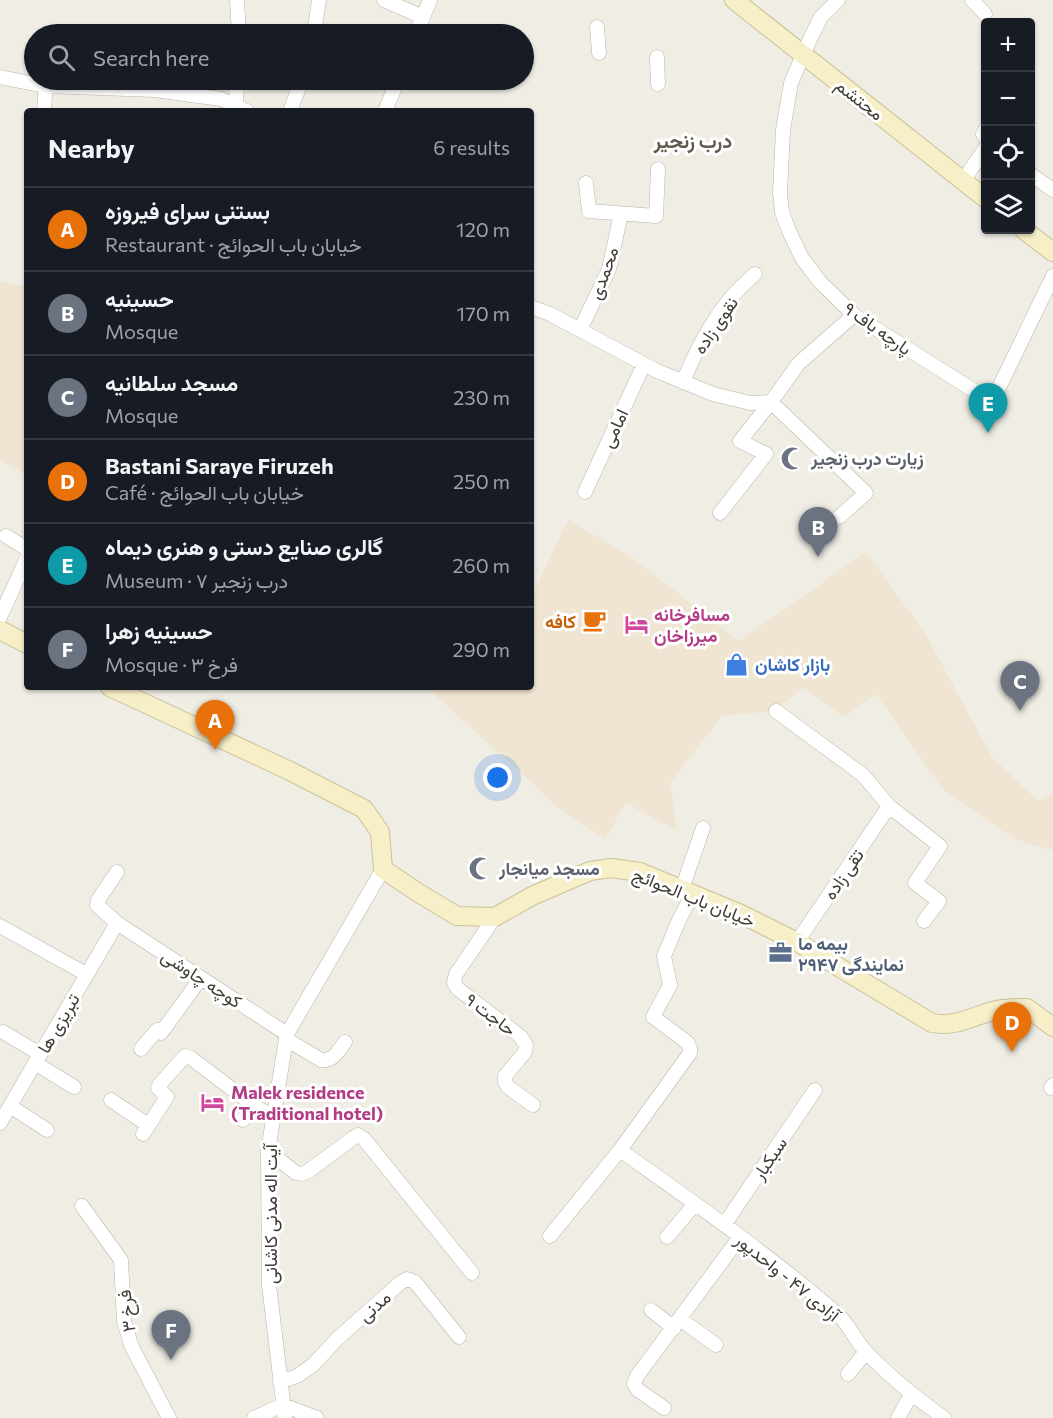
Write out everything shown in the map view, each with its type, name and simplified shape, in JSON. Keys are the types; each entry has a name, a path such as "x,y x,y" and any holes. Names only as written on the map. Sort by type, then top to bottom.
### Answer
{"street":[{"path":"237,0 238,24"},
{"path":"315,24 319,0"},
{"path":"384,0 423,17"},
{"path":"420,24 430,0"},
{"name":"محتشم","path":"734,0 981,195"},
{"name":"پارچه باف ۹","path":"838,0 821,17 791,83 783,130 780,193 782,213 802,258 820,282 854,315 992,402 1053,276"},
{"path":"972,0 985,14"},
{"path":"597,27 599,53"},
{"path":"657,57 658,84"},
{"path":"0,77 24,80"},
{"path":"44,108 45,90"},
{"path":"155,90 221,99 242,108"},
{"path":"239,90 242,108"},
{"path":"291,108 298,90"},
{"path":"386,108 394,90"},
{"path":"963,181 981,154"},
{"path":"586,183 589,211 656,216 658,170"},
{"path":"1035,177 1053,190"},
{"name":"محمدی","path":"580,330 609,269 621,214"},
{"path":"1029,234 1053,252"},
{"name":"نقوی زاده","path":"683,381 710,328 727,302 755,274"},
{"path":"534,308 550,314 644,364 713,394 750,403 771,402 866,494 839,517"},
{"path":"720,513 766,454 740,441 799,363 854,315"},
{"name":"امامی","path":"585,492 644,364"},
{"path":"6,536 24,547"},
{"path":"0,617 24,565"},
{"path":"0,630 24,642"},
{"path":"116,690 290,771 364,809 380,832 383,868 457,916 495,917"},
{"path":"776,711 863,776 889,806 940,846 915,883 939,901 924,921"},
{"name":"تقی زاده","path":"797,942 889,806"},
{"path":"550,1236 620,1150 690,1053 688,1042 653,1017 670,985 664,956 679,920 703,828"},
{"name":"آیت اله مدنی کاشانی","path":"284,1412 269,1285 268,1152 287,1036 383,868"},
{"name":"خیابان باب الحوائج","path":"495,917 532,896 590,871 611,868 640,872 741,914 797,942 932,1023 945,1025 968,1020 994,1010 1027,1008 1053,1027"},
{"name":"کوچه چاوشی","path":"117,872 98,900 97,906 117,923 321,1060 327,1061 332,1058 345,1042"},
{"name":"حاجت ۹","path":"495,917 456,974 454,983 458,989 521,1037 526,1045 525,1052 505,1076 505,1082 508,1087 533,1105"},
{"name":"تبریزی ها","path":"0,1124 117,923"},
{"path":"0,927 86,974"},
{"path":"141,1049 157,1030 161,1033 201,978"},
{"path":"3,1032 74,1087"},
{"path":"111,1100 145,1130 167,1097 158,1088 160,1084 185,1056 273,1117"},
{"name":"سبکبار","path":"724,1225 815,1090"},
{"path":"243,1120 253,1105"},
{"path":"10,1106 46,1130"},
{"path":"268,1152 296,1173 301,1174 353,1138 358,1136 364,1139 472,1274"},
{"name":"آزادی ۴۷ - واحدپور","path":"620,1150 740,1237 839,1315 866,1352 911,1395 944,1418"},
{"path":"667,1237 695,1204"},
{"name":"فرخ ۳","path":"82,1206 121,1260 124,1321 131,1346 169,1418"},
{"path":"664,1408 638,1390 634,1384 637,1376 740,1237"},
{"name":"مدنی","path":"280,1382 297,1376 313,1365 337,1339 407,1279 415,1282 459,1337"},
{"path":"651,1310 716,1345"},
{"path":"848,1374 866,1352"},
{"path":"898,1418 911,1395"},
{"path":"254,1418 284,1412 317,1418"}],"shaded area":[{"path":"0,282 24,286 24,474 0,461"},
{"name":"بازار کاشان","path":"568,520 630,556 739,641 866,552 925,633 992,757 1038,801 1053,792 1053,851 1013,838 944,791 876,694 843,717 803,687 776,711 722,716 670,783 677,831 626,803 605,839 561,810 432,692 432,690 534,690 534,591"}],"place":[{"name":"گالری صنایع دستی و هنری دیماه","path":"988,433"},
{"name":"زیارت درب زنجیر","path":"793,458"},
{"name":"حسینیه","path":"818,557"},
{"name":"کافه","path":"594,621"},
{"name":"مسافرخانه میرزاخان","path":"636,624"},
{"name":"بازار کاشان","path":"737,664"},
{"name":"مسجد سلطانیه","path":"1020,711"},
{"name":"بستنی سرای فیروزه","path":"215,750"},
{"name":"مسجد میانجار","path":"481,868"},
{"name":"بیمه ما نمایندگی ۲۹۴۷","path":"780,953"},
{"name":"Bastani Saraye Firuzeh","path":"1012,1052"},
{"name":"Malek residence (Traditional hotel)","path":"213,1102"},
{"name":"حسینیه زهرا","path":"171,1360"}],"district":[{"name":"درب زنجیر","path":"693,140"}]}
